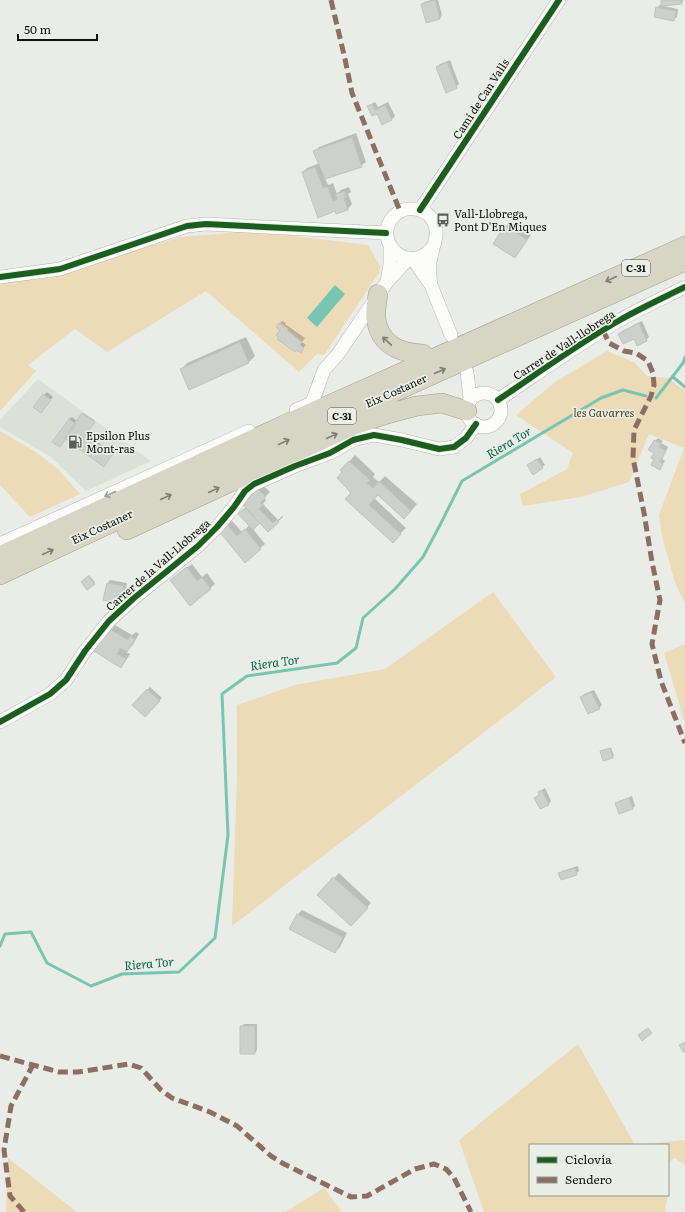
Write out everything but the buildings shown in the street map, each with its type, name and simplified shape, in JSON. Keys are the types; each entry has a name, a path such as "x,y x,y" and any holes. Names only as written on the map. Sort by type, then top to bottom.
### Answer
{"highway":[{"name":"C-31","path":"0,556 284,425 685,246"},
{"name":"Eix Costaner","path":"0,575 292,438 685,261"},
{"path":"383,288 376,318 378,328 383,337 388,343 398,349 409,353 423,354"},
{"path":"312,403 506,318 587,290"},
{"path":"0,588 354,425 417,406 442,403 471,411"}],"street":[{"name":"Camí de Can Valls","path":"420,210 558,0"},
{"path":"383,288 390,264 387,226 390,220 400,211 414,208 426,213 431,218 436,229 436,239 430,264 431,284"},
{"path":"0,277 60,269 187,226 206,224 388,239"},
{"path":"388,239 398,254 411,258 420,257 433,247"},
{"path":"411,258 431,284 451,335"},
{"path":"0,544 312,403 324,370 338,354 383,288 411,258"},
{"name":"Carrer de Vall-llobrega","path":"498,400 560,357 609,327 685,287"},
{"path":"471,411 478,393 485,392 491,394 498,400 500,405 500,412 496,421 487,426 482,426 471,411 467,372 485,392"},
{"name":"Carrer de la Vall-Llobrega","path":"0,722 50,694 66,680 85,651 109,621 134,598 198,546 221,522 245,491 254,484 330,453 353,440 374,435 439,449 454,447 466,438 471,411"}],"shaded area":[{"path":"335,285 345,294 317,327 307,318"},
{"name":"Epsilon Plus Mont-ras","path":"38,379 151,461 86,491 51,457 0,427 0,420"}],"green space":[{"path":"253,231 368,245 380,266 379,273 324,355 317,354 299,372 206,291 107,352 75,329 28,365 36,371 0,411 0,280 98,264 133,251 181,237"},
{"name":"les Gavarres","path":"607,351 634,362 647,376 668,378 685,391 685,604 675,582 662,537 659,515 684,448 649,434 629,482 581,497 523,506 520,494 567,469 573,453 516,415 555,382"},
{"path":"0,431 36,452 58,469 80,494 30,517 0,485"},
{"path":"493,592 556,677 232,926 237,776 237,705 295,685 385,669"},
{"path":"685,644 685,723 664,653"},
{"path":"578,1044 634,1144 529,1144 529,1196 668,1196 665,1209 666,1212 484,1212 459,1140"},
{"path":"685,1140 685,1165 675,1158 669,1161 669,1144 645,1144"},
{"path":"8,1158 77,1212 6,1212"},
{"path":"324,1188 342,1212 285,1212"}],"waterway":[{"name":"Riera Tor","path":"656,398 683,363 685,357"},
{"path":"673,377 685,387"},
{"name":"Riera Tor","path":"0,946 5,934 31,932 47,963 91,986 122,974 179,972 215,938 228,835 222,694 247,676 337,663 356,648 363,618 395,589 423,557 462,481 601,398 623,390 646,396"}],"marked path":[{"path":"331,0 352,93 400,211"},
{"path":"603,330 609,343 624,351 636,353 648,361 653,373 654,385 651,396 634,430 633,458 660,600 652,644 661,681 685,743"},
{"path":"0,1056 59,1072 78,1072 129,1064 141,1068 161,1090 172,1098 210,1112 237,1126 271,1156 351,1197 367,1196 415,1169 434,1164 446,1169 454,1178 471,1212"},
{"path":"24,1212 10,1196 4,1150 11,1106 33,1065"}],"cycle path":[{"path":"420,210 559,0"},
{"path":"0,277 60,269 187,226 206,224 386,233"},
{"path":"498,400 604,329 636,311 685,287"},
{"path":"0,722 50,694 66,680 85,651 109,621 134,598 198,546 217,527 245,491 254,484 330,453 353,440 374,435 439,449 454,447 466,438 476,424"}],"place":[{"name":"Vall-Llobrega, Pont D'En Miques","path":"443,220"},
{"name":"Epsilon Plus Mont-ras","path":"75,442"}]}
